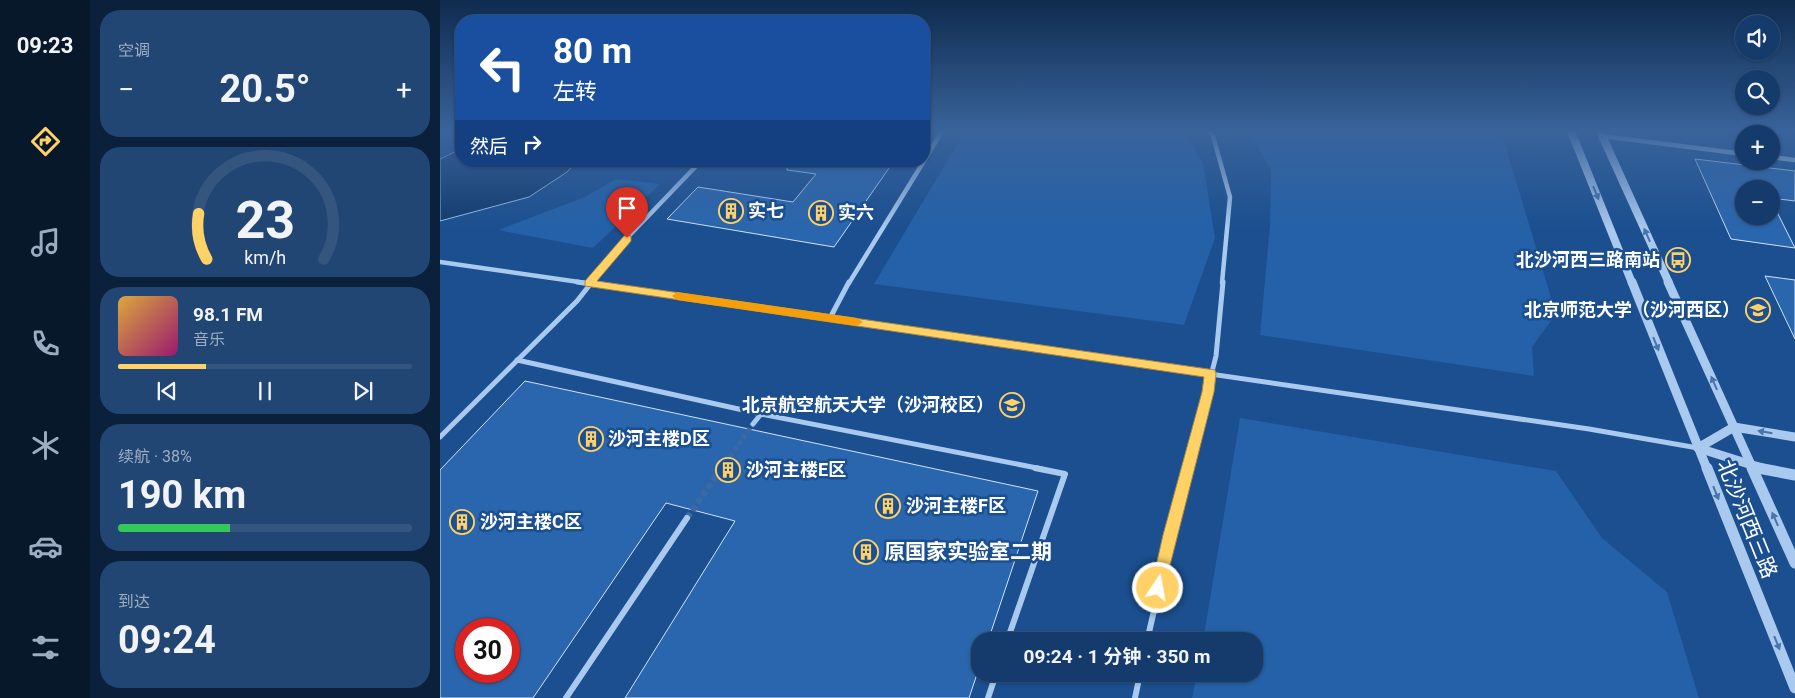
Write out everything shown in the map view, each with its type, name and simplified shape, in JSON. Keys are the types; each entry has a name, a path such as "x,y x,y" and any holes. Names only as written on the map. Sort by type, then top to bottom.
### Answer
{"street":[{"path":"1149,632 1170,535 1216,356 1230,197 1221,164"},
{"name":"北沙河西三路","path":"1584,164 1795,688"},
{"name":"北沙河西三路","path":"1614,164 1795,563"},
{"path":"440,437 577,301 627,238 695,167"},
{"path":"830,318 837,302 920,167"},
{"path":"440,262 1589,429 1698,448 1752,467 1795,475"},
{"path":"517,360 761,414 1065,474 1010,632"},
{"path":"753,424 761,414"},
{"path":"1698,448 1734,427 1795,437"},
{"path":"566,698 687,518"},
{"path":"988,698 993,682"},
{"path":"1134,698 1138,682"}],"shaded area":[{"path":"440,164 455,164 455,167 572,167 529,197 440,221"},
{"path":"946,164 1203,164 1215,238 1184,325 874,284"},
{"path":"1267,164 1511,164 1556,314 1532,347 1534,376 1260,335 1270,225 1271,170"},
{"path":"616,179 660,184 593,248 498,230 585,197"},
{"path":"1240,418 1556,471 1602,538 1667,592 1699,698 1192,698 1195,682 1263,682 1263,632 1204,632"}],"building":[{"path":"1697,164 1735,164 1735,170 1780,169 1795,171 1795,201 1780,199 1780,180 1735,180 1735,225 1780,225 1780,218 1795,248 1731,239"},
{"path":"787,167 890,167 834,247 667,219 698,187 793,202 816,174 787,170"},
{"path":"1765,276 1795,280 1795,339"},
{"name":"原国家实验室二期","path":"525,381 1038,491 991,632 971,632 971,682 974,682 969,698 625,698 735,521 666,503 533,698 440,698 440,470"}],"tunnel":[{"path":"721,469 753,424"},
{"path":"687,518 722,468"}],"slow traffic":[{"path":"677,296 857,322"}],"place":[{"name":"实七","path":"731,211"},
{"name":"实六","path":"821,213"},
{"name":"北沙河西三路南站","path":"1678,260"},
{"name":"北京师范大学（沙河西区）","path":"1758,310"},
{"name":"北京航空航天大学（沙河校区）","path":"1012,405"},
{"name":"沙河主楼D区","path":"591,439"},
{"name":"沙河主楼E区","path":"728,470"},
{"name":"沙河主楼F区","path":"888,506"},
{"name":"沙河主楼C区","path":"462,522"},
{"name":"原国家实验室二期","path":"866,552"}],"route":[{"path":"627,238 589,284 1210,374 1208,392 1158,588"}]}
